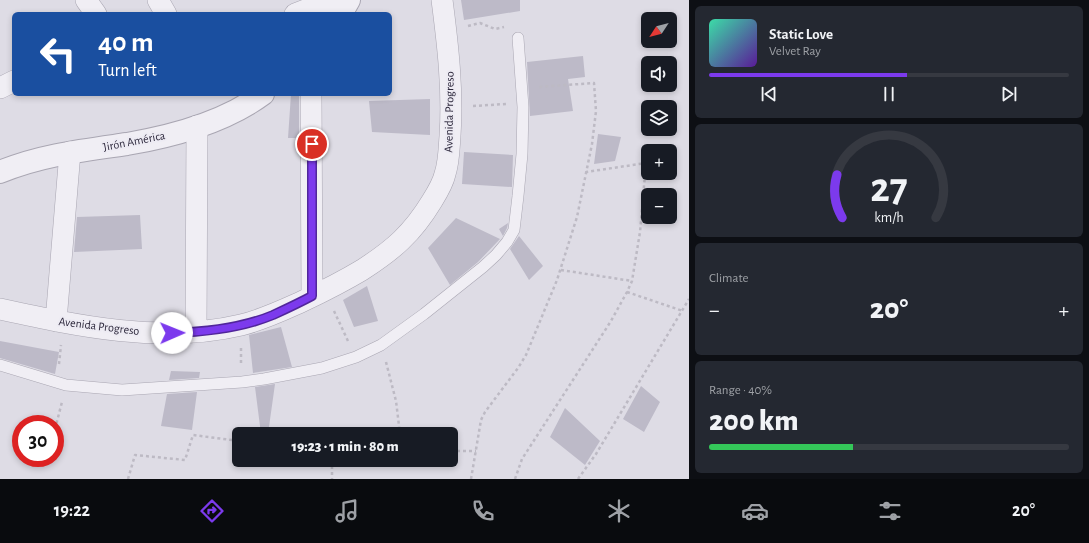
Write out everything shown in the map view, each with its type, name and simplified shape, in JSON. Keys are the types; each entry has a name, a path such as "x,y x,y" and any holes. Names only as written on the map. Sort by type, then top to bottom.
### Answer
{"street":[{"path":"86,0 95,12"},
{"path":"158,0 165,12"},
{"name":"Avenida Progreso","path":"0,309 60,321 130,332 196,332 240,325 272,315 346,279 382,257 406,237 420,220 437,194 446,174 449,152 451,70 442,0"},
{"path":"300,12 326,2 345,7"},
{"path":"0,88 12,82"},
{"name":"Jirón América","path":"0,172 47,157 130,143 182,131 222,118 260,96"},
{"path":"311,96 319,293"},
{"path":"196,332 198,126"},
{"path":"60,321 70,152"}],"lane":[{"path":"0,365 62,384 122,390 264,380 322,368 356,357 381,345 424,314 496,256 514,230 522,154 523,104 518,38"}],"path":[{"path":"446,30 480,23 495,29 512,26 518,38"},
{"path":"471,479 481,420 485,412 526,355 547,308 561,270 577,217 592,144 596,111 594,83 522,88"},
{"path":"451,106 523,104"},
{"path":"515,479 522,459 610,321 632,281 640,232 646,163 586,172"},
{"path":"561,270 632,281"},
{"path":"627,292 683,311"},
{"path":"319,293 356,357"},
{"path":"578,479 596,454 689,299"},
{"path":"57,415 62,384 60,321"},
{"path":"240,325 242,382"},
{"path":"381,345 396,401 399,427"},
{"path":"128,479 135,455 185,460 193,435 232,440"},
{"path":"458,452 476,451"},
{"path":"332,467 332,479"}],"building":[{"path":"461,0 520,0 520,11 464,20"},
{"path":"583,56 585,77 568,79 573,111 530,116 527,62"},
{"path":"291,96 299,96 299,138 288,138"},
{"path":"430,99 430,135 372,132 369,101"},
{"path":"598,134 621,137 615,161 594,164"},
{"path":"464,152 513,155 512,187 462,184"},
{"path":"140,215 142,249 74,252 77,217"},
{"path":"456,218 500,239 478,262 450,285 428,248"},
{"path":"508,223 507,228 503,236 499,229"},
{"path":"519,236 543,266 529,280 510,249"},
{"path":"367,286 378,321 354,327 343,300"},
{"path":"281,327 292,367 253,373 249,335"},
{"path":"0,341 59,352 55,374 0,358"},
{"path":"171,371 200,372 199,378 169,380"},
{"path":"275,384 269,427 260,427 255,387"},
{"path":"641,386 660,402 644,432 623,419"},
{"path":"197,392 192,430 161,426 167,394"},
{"path":"565,408 600,441 585,465 550,437"}],"route":[{"path":"172,333 196,332 240,325 272,315 312,296 312,144"}]}
